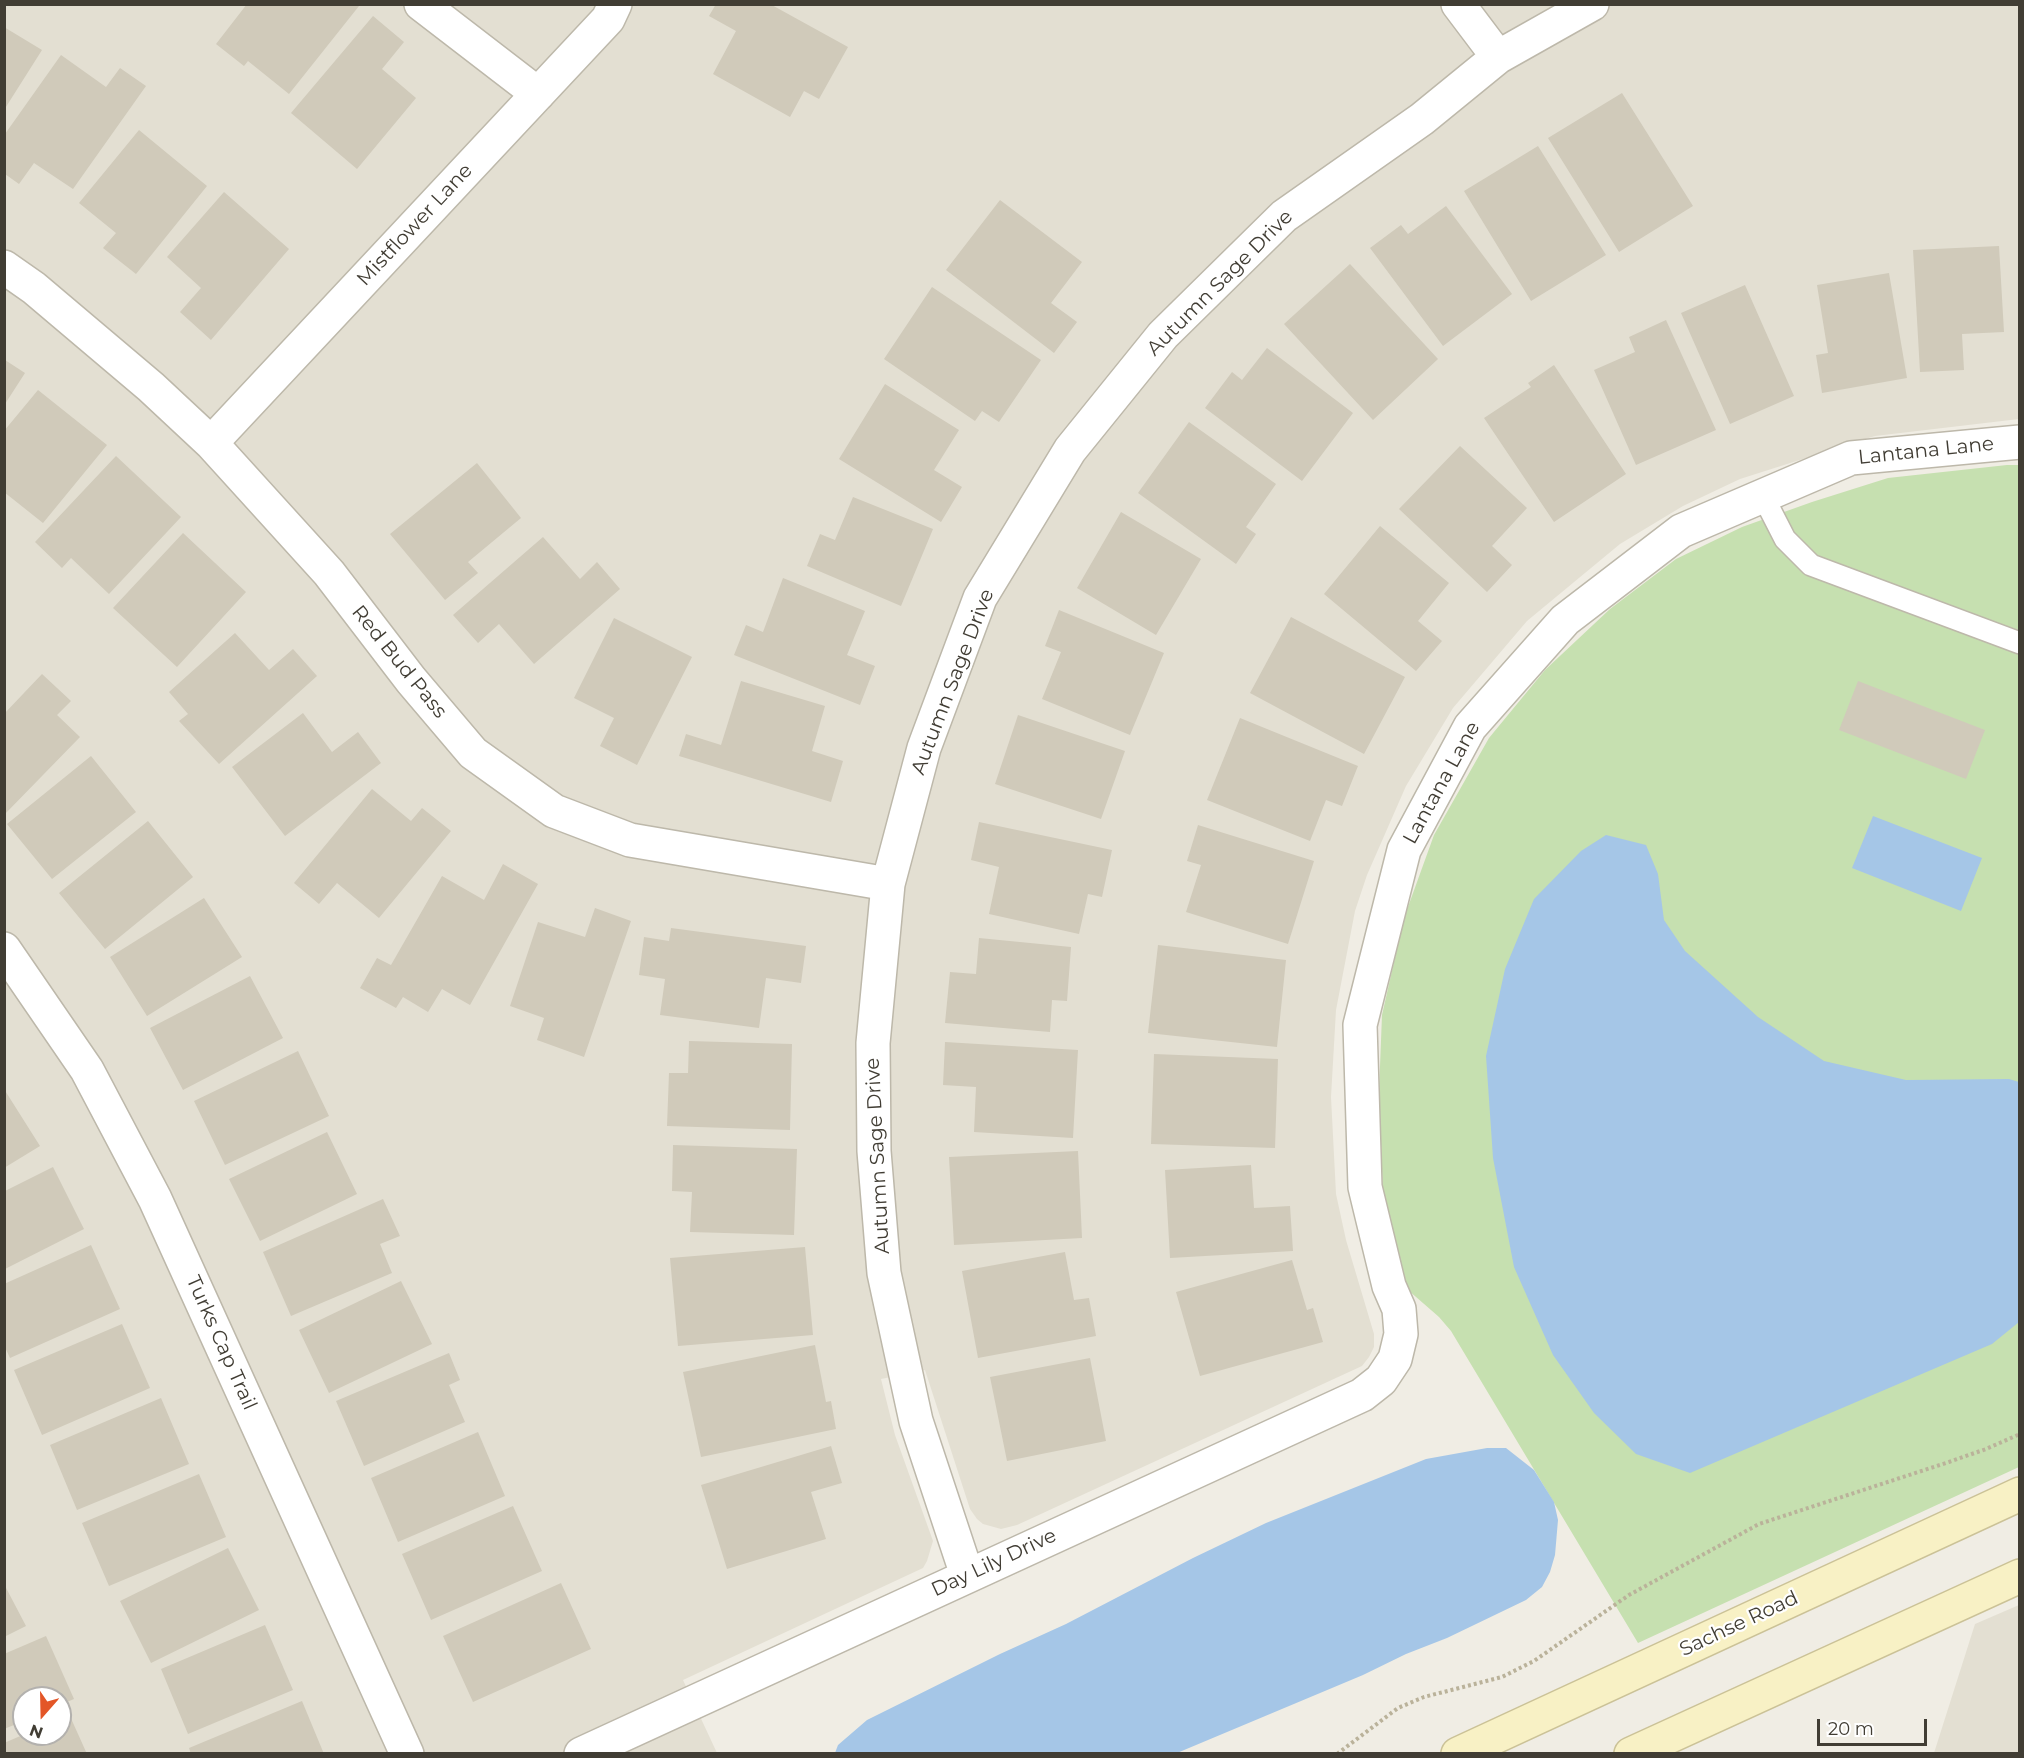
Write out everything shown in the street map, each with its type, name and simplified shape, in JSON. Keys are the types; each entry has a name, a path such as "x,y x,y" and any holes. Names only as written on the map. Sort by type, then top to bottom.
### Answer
{"main road":[{"name":"Sachse Road","path":"1458,1754 2019,1494"},
{"path":"1631,1754 2019,1576"}],"street":[{"path":"421,4 538,94"},
{"name":"Mistflower Lane","path":"211,442 608,19 615,4"},
{"path":"1458,4 1498,57"},
{"name":"Autumn Sage Drive","path":"967,1575 916,1421 884,1273 874,1151 873,1042 888,884 924,748 980,598 1070,450 1163,335 1284,216 1422,119 1498,57 1592,4"},
{"name":"Red Bud Pass","path":"4,267 34,288 151,387 211,442 328,573 411,680 473,753 554,811 630,840 888,884"},
{"name":"Lantana Lane","path":"1395,1359 1401,1334 1399,1309 1389,1286 1365,1187 1360,1025 1404,850 1470,728 1565,620 1681,531 1851,458 2019,442"},
{"name":"Turks Cap Trail","path":"4,949 87,1070 155,1199 407,1754"},
{"name":"Day Lily Drive","path":"581,1754 1362,1395 1381,1380 1395,1359"}],"lane":[{"path":"1763,496 1785,539 1811,565 2019,643"}],"path":[{"path":"1336,1754 1398,1708 1424,1697 1502,1677 1534,1661 1629,1595 1702,1553 1759,1524 1949,1462 2019,1434"}],"shaded area":[{"path":"5,5 2019,5 2019,419 1875,436 1740,479 1683,506 1620,544 1527,621 1453,708 1406,786 1367,875 1355,911 1336,1010 1331,1097 1336,1194 1346,1240 1374,1334 1374,1347 1369,1357 1362,1366 1017,1525 1001,1529 983,1524 970,1509 925,1370 881,1379 895,1435 933,1541 927,1561 923,1568 683,1680 717,1753 5,1754"},
{"path":"2019,1605 2019,1753 1934,1753 1975,1624"}],"green space":[{"path":"2019,465 2019,1467 1638,1643 1451,1331 1439,1317 1408,1290 1383,1194 1379,1092 1382,1015 1404,918 1434,835 1489,738 1545,670 1610,609 1676,559 1742,527 1888,478"}],"water":[{"path":"1873,816 1982,858 1961,911 1852,868"},
{"path":"1606,835 1646,845 1658,874 1664,920 1685,951 1758,1017 1824,1061 1906,1080 2009,1079 2019,1082 2019,1322 1992,1344 1690,1473 1636,1454 1594,1413 1553,1355 1514,1267 1493,1158 1486,1056 1505,969 1534,899 1581,851"},
{"path":"1487,1448 1506,1448 1534,1470 1554,1502 1558,1520 1555,1555 1542,1587 1526,1600 1447,1638 1177,1753 835,1753 838,1745 867,1720 1066,1624 1266,1523 1426,1459"}],"building":[{"path":"247,4 358,4 359,6 289,94 248,61 244,66 216,44"},
{"path":"716,4 770,4 848,47 819,99 804,91 790,117 713,74 736,31 709,16"},
{"path":"373,16 404,42 382,69 416,98 357,169 291,113"},
{"path":"4,27 42,50 4,110"},
{"path":"61,55 106,87 120,68 146,86 73,189 34,163 19,184 5,174 5,134"},
{"path":"1622,93 1693,206 1619,252 1548,138"},
{"path":"139,130 207,186 136,274 103,248 116,233 79,203"},
{"path":"1538,146 1606,255 1531,301 1464,191"},
{"path":"224,192 289,249 211,340 180,312 201,288 167,257"},
{"path":"1000,200 1082,262 1051,303 1077,322 1054,353 946,270"},
{"path":"1446,206 1512,294 1443,346 1370,248 1401,225 1408,234"},
{"path":"1999,246 2004,332 1962,334 1964,370 1920,372 1913,250"},
{"path":"1350,264 1438,359 1373,420 1284,324"},
{"path":"1889,273 1907,378 1822,393 1816,355 1828,353 1817,285"},
{"path":"1745,285 1794,396 1730,424 1681,313"},
{"path":"932,287 1041,360 999,422 982,411 975,421 884,359"},
{"path":"1666,320 1716,430 1636,465 1594,370 1635,352 1629,337"},
{"path":"1267,348 1353,413 1302,481 1205,408 1232,372 1242,380"},
{"path":"5,360 25,373 5,404"},
{"path":"1554,365 1626,474 1554,522 1484,418 1531,387 1528,383"},
{"path":"885,384 959,430 934,470 962,487 941,522 839,459"},
{"path":"38,390 107,445 43,523 4,492 4,431"},
{"path":"1189,422 1276,484 1246,527 1256,534 1236,564 1138,493"},
{"path":"1460,446 1527,508 1492,546 1512,565 1487,592 1399,509"},
{"path":"116,456 181,517 109,594 71,558 62,568 35,542"},
{"path":"477,463 521,518 468,562 478,573 445,600 390,534"},
{"path":"853,497 933,529 901,606 807,566 820,534 835,540"},
{"path":"1121,512 1201,559 1156,635 1077,588"},
{"path":"1380,526 1449,583 1418,621 1442,641 1416,671 1324,594"},
{"path":"183,533 246,592 177,667 113,608"},
{"path":"543,537 580,579 597,562 620,589 534,664 499,624 478,643 453,615"},
{"path":"783,578 865,611 847,655 875,666 860,705 734,655 746,625 763,632"},
{"path":"1059,610 1164,653 1130,735 1042,699 1061,652 1045,646"},
{"path":"1291,617 1405,677 1364,754 1250,693"},
{"path":"614,618 692,657 637,765 600,746 614,718 574,698"},
{"path":"235,633 269,670 293,649 317,676 219,764 179,721 188,714 169,692"},
{"path":"42,674 71,701 57,715 80,737 4,815 4,714"},
{"path":"741,681 825,706 812,751 843,761 831,802 679,756 686,734 721,745"},
{"path":"1858,681 1985,730 1966,779 1839,730"},
{"path":"303,713 332,752 358,732 381,763 285,836 232,767"},
{"path":"1018,715 1125,751 1101,819 995,784"},
{"path":"1240,718 1358,766 1342,806 1326,800 1310,841 1207,800"},
{"path":"91,756 136,812 52,879 7,824"},
{"path":"372,789 411,821 422,808 451,831 379,918 337,883 319,904 294,883"},
{"path":"148,821 193,877 105,949 59,893"},
{"path":"979,822 1112,850 1102,897 1088,894 1079,934 989,914 999,867 971,860"},
{"path":"1198,825 1314,861 1288,944 1186,912 1201,865 1187,861"},
{"path":"503,864 538,884 470,1005 442,989 428,1012 403,997 396,1008 360,988 377,958 391,965 442,876 484,900"},
{"path":"204,898 242,957 147,1016 110,957"},
{"path":"595,908 631,921 584,1057 537,1040 544,1018 510,1006 538,922 585,937"},
{"path":"671,928 806,946 801,983 766,978 759,1028 660,1015 665,979 639,975 644,937 669,941"},
{"path":"979,938 1071,947 1067,1001 1052,1000 1050,1032 945,1023 950,972 976,974"},
{"path":"1158,945 1286,960 1277,1047 1148,1033"},
{"path":"250,976 283,1038 183,1090 150,1028"},
{"path":"689,1041 792,1044 790,1130 667,1126 669,1073 688,1073"},
{"path":"945,1042 1078,1050 1073,1138 974,1132 976,1087 943,1085"},
{"path":"298,1051 329,1116 225,1165 194,1101"},
{"path":"1154,1054 1278,1059 1275,1148 1151,1144"},
{"path":"4,1089 40,1146 4,1168"},
{"path":"327,1132 357,1194 260,1241 229,1179"},
{"path":"673,1145 797,1149 794,1235 690,1232 692,1192 672,1191"},
{"path":"1078,1151 1082,1238 954,1245 949,1157"},
{"path":"1251,1165 1254,1208 1290,1206 1293,1251 1170,1258 1165,1170"},
{"path":"53,1167 84,1229 5,1269 5,1191"},
{"path":"383,1199 400,1236 380,1244 392,1273 291,1316 263,1252"},
{"path":"91,1245 120,1309 10,1358 4,1345 4,1284"},
{"path":"805,1247 813,1335 678,1346 670,1258"},
{"path":"1065,1252 1074,1300 1089,1298 1096,1336 978,1358 962,1271"},
{"path":"1292,1260 1307,1310 1313,1308 1323,1342 1200,1376 1176,1292"},
{"path":"401,1281 432,1344 329,1393 299,1330"},
{"path":"122,1324 150,1388 42,1435 14,1370"},
{"path":"815,1345 826,1402 831,1401 836,1429 701,1457 683,1372"},
{"path":"449,1353 460,1380 449,1385 465,1422 364,1466 336,1401"},
{"path":"1090,1358 1106,1441 1007,1461 990,1377"},
{"path":"161,1398 189,1464 77,1510 50,1445"},
{"path":"478,1432 505,1496 398,1542 371,1478"},
{"path":"831,1446 842,1483 811,1492 826,1539 727,1569 701,1485"},
{"path":"199,1474 226,1537 109,1586 82,1523"},
{"path":"513,1506 542,1571 431,1620 402,1554"},
{"path":"228,1548 259,1610 151,1663 120,1601"},
{"path":"561,1583 591,1649 473,1702 443,1636"},
{"path":"4,1584 26,1626 4,1637"},
{"path":"265,1625 293,1690 188,1734 161,1669"},
{"path":"46,1636 68,1686 12,1686 12,1726 4,1729 4,1654"},
{"path":"302,1701 324,1754 191,1754 189,1748"},
{"path":"72,1721 87,1754 4,1754 4,1743 12,1740 12,1746 72,1746"}]}
